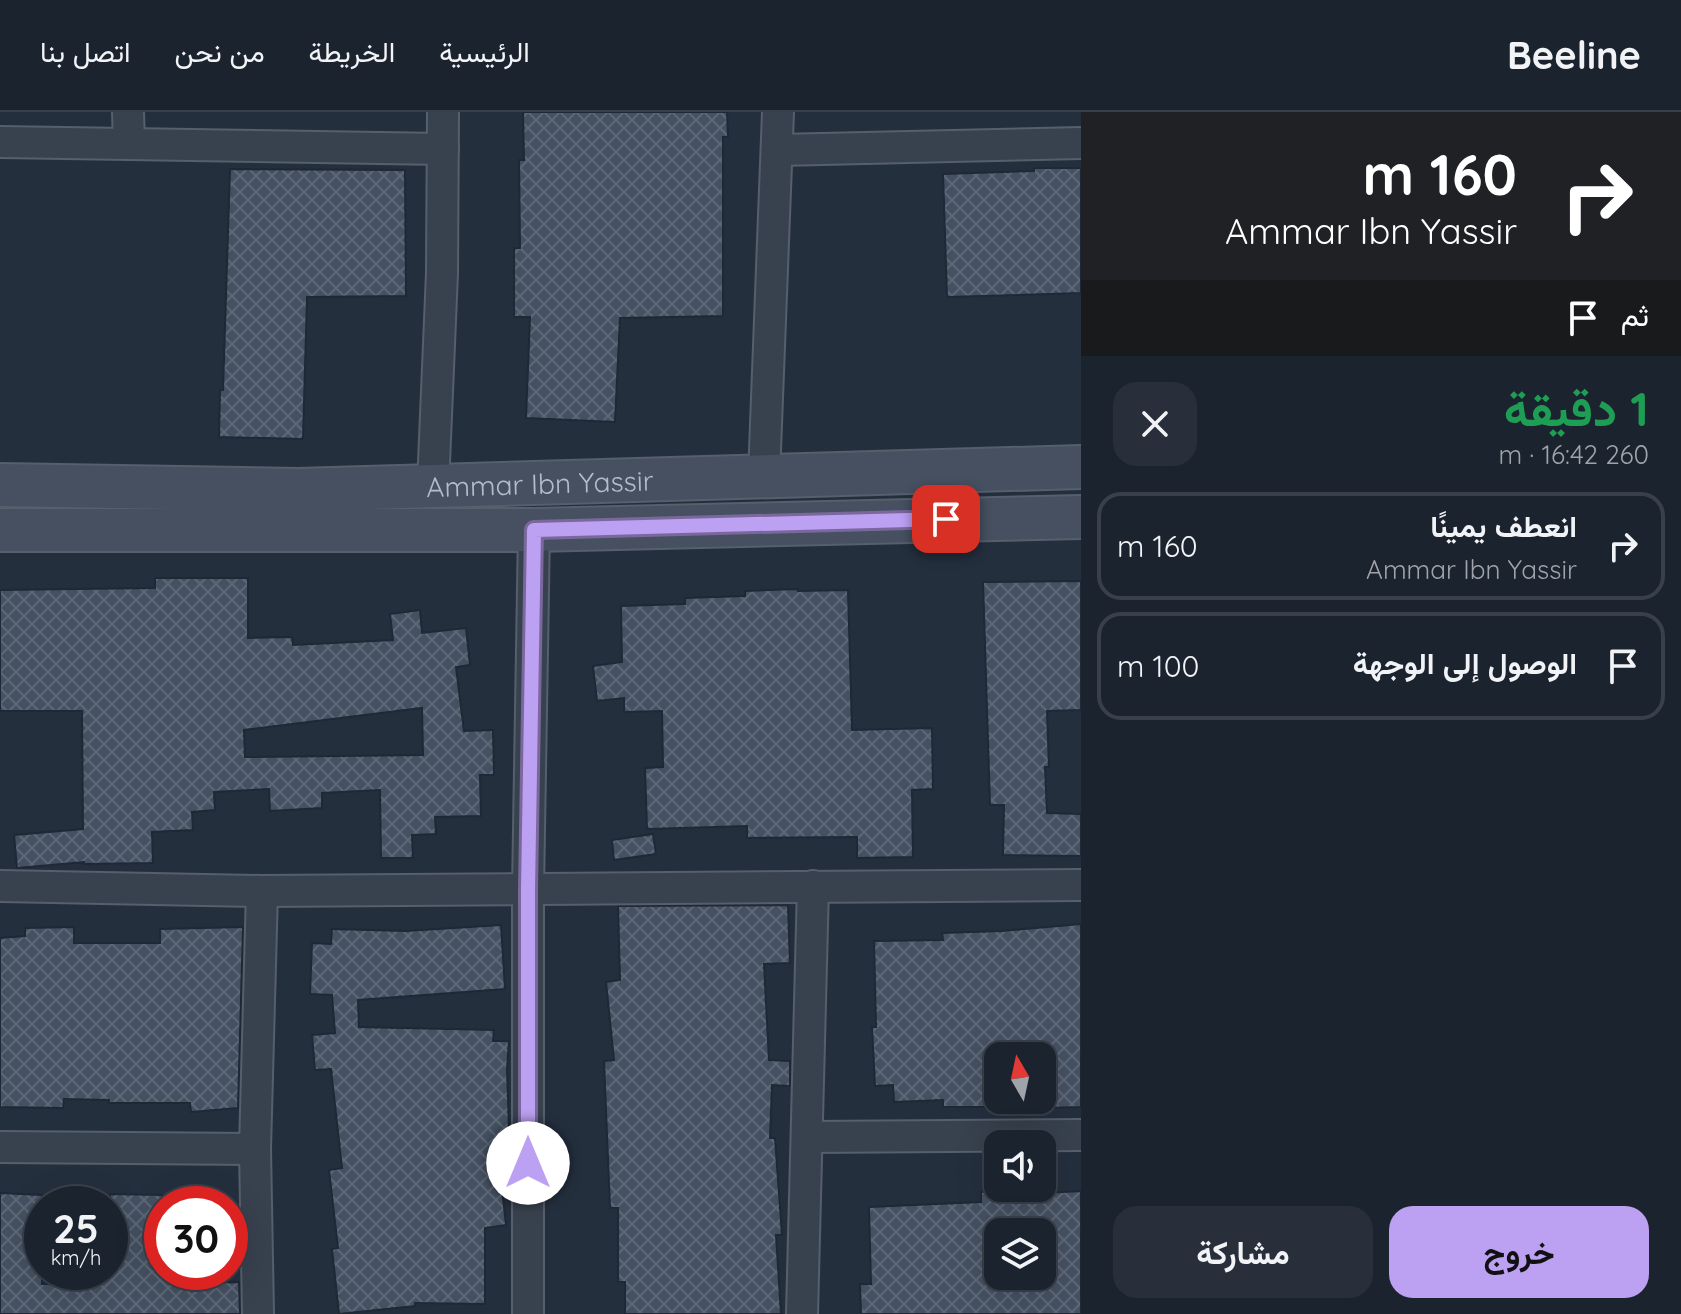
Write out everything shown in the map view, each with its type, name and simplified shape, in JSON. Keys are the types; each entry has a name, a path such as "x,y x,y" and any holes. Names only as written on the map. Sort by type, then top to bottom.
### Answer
{"street":[{"path":"128,112 129,144"},
{"path":"433,486 442,273 443,112"},
{"path":"764,476 778,112"},
{"path":"0,142 443,149"},
{"path":"778,150 1081,143"},
{"name":"Ammar Ibn Yassir","path":"0,485 298,490 1081,467"},
{"name":"Ammar Ibn Yassir","path":"0,530 534,530 1081,517"},
{"path":"528,1314 528,890 534,530"},
{"path":"0,886 262,891 1081,885"},
{"path":"802,1314 809,1137 813,886"},
{"path":"258,1314 255,1149 262,891"},
{"path":"809,1137 1081,1135"},
{"path":"0,1147 255,1149"}],"building":[{"path":"523,112 727,112 728,137 723,137 723,316 620,318 615,422 526,418 530,317 514,317 514,248 520,248 519,160 524,160"},
{"path":"1034,168 1081,168 1081,293 947,297 943,174 1034,171"},
{"path":"230,169 405,170 406,296 307,297 303,439 219,437"},
{"path":"155,578 248,578 248,638 292,637 293,645 393,640 390,614 420,610 422,633 466,628 470,665 456,667 464,731 493,730 494,775 480,775 481,816 435,817 436,834 412,835 413,858 381,858 380,790 322,793 322,808 270,811 269,789 214,792 215,810 192,812 193,830 152,832 153,863 84,862 17,868 14,835 83,829 82,711 0,711 0,590 155,588","holes":["422,708 423,755 245,757 244,730"]},
{"path":"1081,581 1081,710 1047,711 1049,767 1045,767 1047,813 1081,814 1081,856 1003,855 1004,805 990,805 983,582"},
{"path":"848,590 852,730 932,728 933,789 912,790 913,857 857,858 857,837 747,838 747,826 647,829 645,768 663,767 662,711 624,712 624,698 597,701 593,666 622,662 621,606 685,604 685,598 745,596 745,591"},
{"path":"653,834 656,854 614,860 612,840"},
{"path":"788,905 790,963 764,964 769,1060 790,1061 790,1086 772,1085 770,1138 775,1138 782,1235 776,1235 781,1314 625,1314 625,1282 618,1282 618,1208 610,1208 604,1061 614,1060 606,982 620,980 618,906"},
{"path":"1081,924 1081,1107 1056,1108 1056,1042 984,1042 984,1107 943,1107 943,1100 894,1102 893,1085 875,1086 872,1027 876,1027 874,941 943,940 942,933"},
{"path":"501,925 505,989 358,1000 359,1027 494,1030 493,1041 509,1041 510,1161 499,1161 506,1225 485,1228 485,1304 415,1303 415,1306 339,1314 332,1249 338,1248 329,1170 342,1168 331,1069 315,1070 312,1035 335,1033 332,995 310,994 312,943 331,944 332,929 406,931"},
{"path":"74,927 74,943 160,943 160,929 243,927 238,1108 191,1112 190,1103 109,1103 109,1100 64,1099 63,1108 0,1107 0,938 25,936 25,928"},
{"path":"1081,1191 1081,1314 861,1314 860,1284 871,1284 869,1207 981,1202 981,1192 984,1192 984,1202 1056,1202 1056,1192"},
{"path":"0,1193 24,1194 24,1290 128,1290 128,1194 144,1195 144,1290 239,1290 240,1314 0,1314"}],"route":[{"path":"528,1163 528,890 534,530 946,519"}]}
